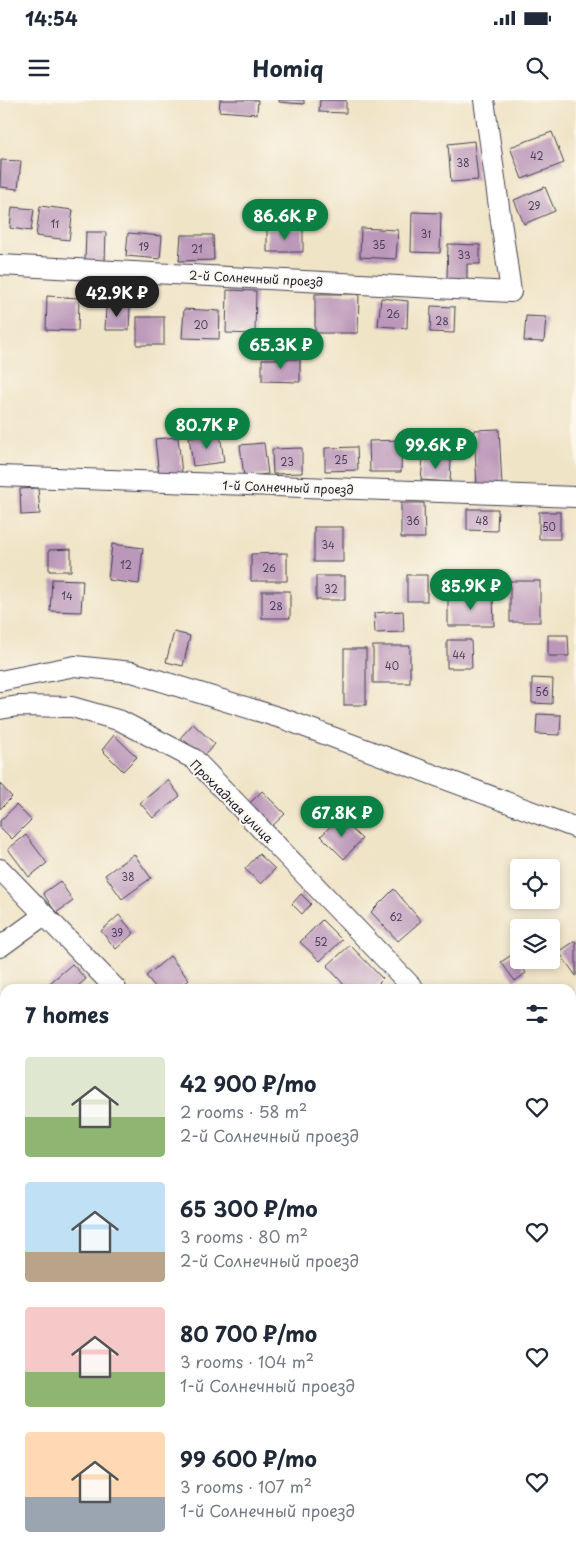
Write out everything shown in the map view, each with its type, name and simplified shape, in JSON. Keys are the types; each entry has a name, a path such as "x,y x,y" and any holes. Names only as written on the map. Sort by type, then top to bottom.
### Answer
{"street":[{"name":"2-й Солнечный проезд","path":"0,265 511,292 484,100"},
{"name":"1-й Солнечный проезд","path":"0,476 576,497"},
{"path":"0,681 75,666 132,672 284,719 576,828"},
{"name":"Прохладная улица","path":"0,710 18,706 72,707 121,721 194,759 409,984"},
{"path":"0,869 111,984"},
{"path":"0,947 44,915"}],"building":[{"path":"220,100 258,100 257,114 219,111"},
{"path":"279,100 304,100 304,104 279,102"},
{"path":"320,100 346,100 346,113 319,112"},
{"path":"552,132 564,163 522,179 510,147"},
{"path":"474,141 478,180 451,182 448,144"},
{"path":"1,160 21,161 18,189 0,187"},
{"path":"545,187 555,211 524,224 514,200"},
{"path":"40,206 73,210 69,240 36,236"},
{"path":"12,207 34,209 31,231 10,228"},
{"path":"412,212 441,213 440,253 411,252"},
{"path":"361,228 398,230 396,259 360,257"},
{"path":"267,229 303,230 303,252 267,252"},
{"path":"86,232 106,232 105,262 85,261"},
{"path":"128,233 162,236 160,259 126,256"},
{"path":"181,235 213,235 214,260 179,261"},
{"path":"448,244 480,245 480,264 467,264 467,279 447,279"},
{"path":"227,290 256,291 255,334 226,333"},
{"path":"315,294 359,294 358,333 315,333"},
{"path":"47,296 79,298 78,331 46,330"},
{"path":"381,298 408,301 407,328 378,326"},
{"path":"106,306 130,307 129,330 105,330"},
{"path":"431,306 455,307 454,333 430,332"},
{"path":"184,309 220,311 219,339 182,338"},
{"path":"526,316 546,317 544,342 524,341"},
{"path":"137,317 164,317 164,345 137,345"},
{"path":"262,359 300,359 300,382 262,381"},
{"path":"499,429 502,486 477,487 474,430"},
{"path":"220,433 224,462 193,466 189,437"},
{"path":"178,437 182,474 159,476 155,439"},
{"path":"402,440 401,472 370,472 369,441"},
{"path":"264,443 268,474 244,477 240,445"},
{"path":"357,447 358,470 325,471 325,448"},
{"path":"302,448 302,473 273,474 272,449"},
{"path":"423,458 451,460 450,482 421,480"},
{"path":"38,488 40,514 21,515 20,489"},
{"path":"401,503 424,503 425,538 401,538"},
{"path":"467,509 498,509 497,531 467,530"},
{"path":"539,512 560,512 560,539 539,539"},
{"path":"314,527 343,527 343,562 314,562"},
{"path":"112,544 143,548 139,584 108,580"},
{"path":"71,549 71,571 49,571 49,550"},
{"path":"287,553 287,581 251,581 251,554"},
{"path":"407,575 427,575 427,601 407,601"},
{"path":"316,576 345,576 345,600 316,600"},
{"path":"52,579 83,580 81,612 50,611"},
{"path":"510,581 540,581 540,622 510,622"},
{"path":"262,591 290,591 290,618 262,618"},
{"path":"493,596 494,626 448,626 448,597"},
{"path":"403,611 404,632 375,633 374,613"},
{"path":"174,632 190,636 183,666 166,662"},
{"path":"548,635 568,635 569,656 548,656"},
{"path":"447,640 471,640 472,668 447,668"},
{"path":"373,646 410,646 410,683 373,683"},
{"path":"344,649 366,649 366,705 344,705"},
{"path":"532,678 553,679 552,704 532,703"},
{"path":"537,714 561,715 560,735 536,734"},
{"path":"193,724 215,744 203,757 181,737"},
{"path":"114,735 137,757 123,771 102,750"},
{"path":"168,780 180,796 153,818 140,803"},
{"path":"0,784 12,797 0,809"},
{"path":"262,791 285,814 269,829 247,806"},
{"path":"16,805 31,820 12,839 0,827 0,821"},
{"path":"339,817 362,839 344,859 321,836"},
{"path":"26,835 47,863 29,877 8,849"},
{"path":"134,854 151,878 122,899 105,875"},
{"path":"259,854 275,869 261,884 245,869"},
{"path":"60,881 73,901 56,913 43,893"},
{"path":"394,889 421,921 398,941 371,912"},
{"path":"301,894 311,904 302,914 292,904"},
{"path":"119,915 134,933 116,949 101,931"},
{"path":"322,920 342,940 320,961 300,942"},
{"path":"576,942 576,976 560,953 560,951"},
{"path":"350,945 383,979 378,984 343,984 327,966"},
{"path":"170,956 189,980 184,984 153,984 146,976"},
{"path":"510,956 510,969 523,969 526,973 515,981 501,962"},
{"path":"72,964 86,979 80,984 49,984"}]}
